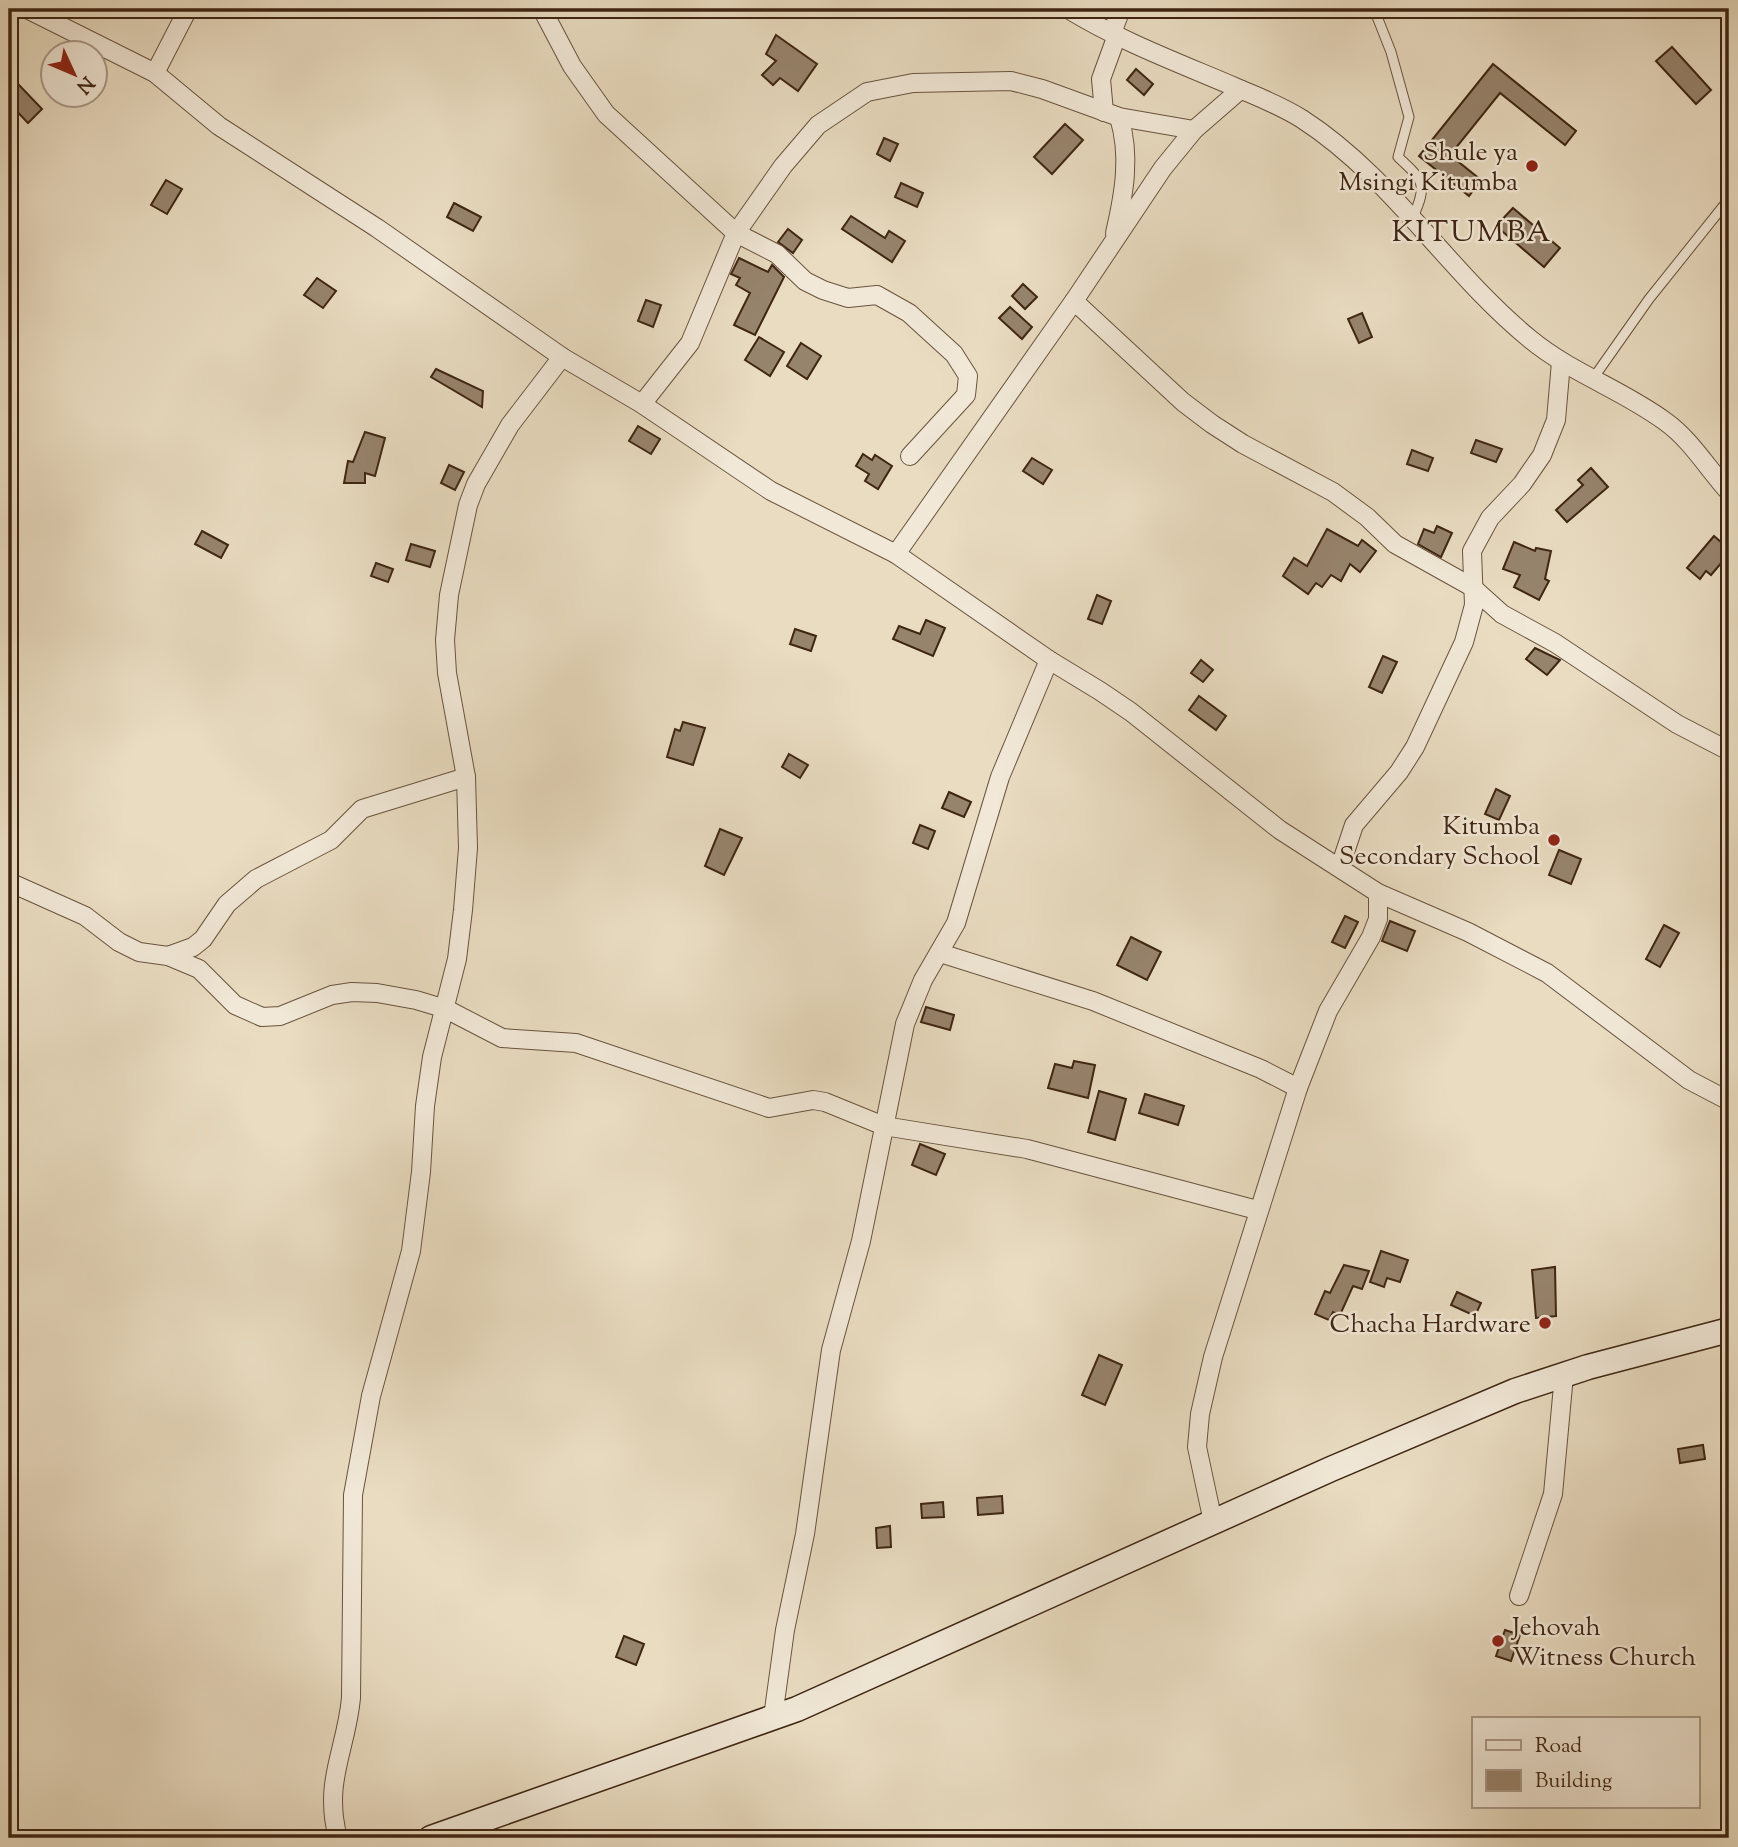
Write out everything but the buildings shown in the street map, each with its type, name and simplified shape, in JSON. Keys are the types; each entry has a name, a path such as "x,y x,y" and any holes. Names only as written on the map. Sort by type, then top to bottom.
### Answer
{"street":[{"path":"27,9 155,73 219,126 377,228 562,357 642,404 771,491 896,554 1049,660 1131,712 1266,821 1378,893 1468,932 1547,973 1689,1080 1729,1101"},
{"path":"155,73 188,9"},
{"path":"542,9 572,66 606,114 737,233 777,254 798,275 823,290 848,298 877,295 885,298 923,323 961,363 968,376 965,395 910,456"},
{"path":"1068,9 1115,34 1275,103 1328,138 1413,217 1529,339 1561,362 1665,421 1687,441 1729,492"},
{"path":"1111,247 1125,182 1127,148 1111,114 1101,79 1121,9"},
{"path":"642,404 690,343 737,233 809,134 832,112 866,92 913,83 996,80 1042,89 1111,114 1194,130"},
{"path":"896,554 1074,301 1163,168 1194,130 1240,89"},
{"path":"1074,301 1183,402 1212,424 1243,444 1333,492 1367,517 1395,544 1472,587 1502,614 1555,643 1677,724 1729,751"},
{"path":"338,1838 332,1815 333,1784 338,1753 349,1723 351,1698 353,1495 371,1396 411,1251 432,1057 457,959 466,873 466,777 447,673 445,640 449,595 468,505 495,448 562,357"},
{"path":"1340,867 1354,825 1399,772 1415,747 1471,625 1474,605 1472,551 1478,536 1542,455 1556,420 1561,362"},
{"path":"773,1717 785,1630 805,1534 831,1350 861,1241 905,1024 923,980 940,953 963,904 1000,777 1049,660"},
{"path":"168,957 203,939 220,912 256,879 331,840 362,809 466,777"},
{"path":"9,882 85,916 139,952 168,957 198,969 235,1005 262,1017 280,1016 332,995 352,992 377,993 446,1009 483,1031 502,1038 576,1044 665,1071 756,1105 769,1108 813,1100 825,1102 884,1126 1027,1149 1257,1210"},
{"path":"1213,1521 1199,1470 1197,1447 1200,1414 1213,1357 1257,1210 1298,1088 1328,1011 1371,937 1378,919 1378,893"},
{"path":"940,953 1093,1001 1262,1069 1298,1088"},
{"path":"431,1838 773,1717 883,1672 1213,1521 1515,1391 1729,1330"},
{"path":"1519,1596 1553,1494 1564,1375"}],"lane":[{"path":"1374,9 1391,52 1409,117 1398,157 1418,174 1423,190 1413,217"},
{"path":"1592,380 1649,299 1729,199"}],"place":[{"name":"Shule ya Msingi Kitumba","path":"1532,166"},
{"name":"Kitumba Secondary School","path":"1554,840"},
{"name":"Chacha Hardware","path":"1545,1323"},
{"name":"Jehovah Witness Church","path":"1498,1641"}],"district":[{"name":"KITUMBA","path":"1472,231"}]}
